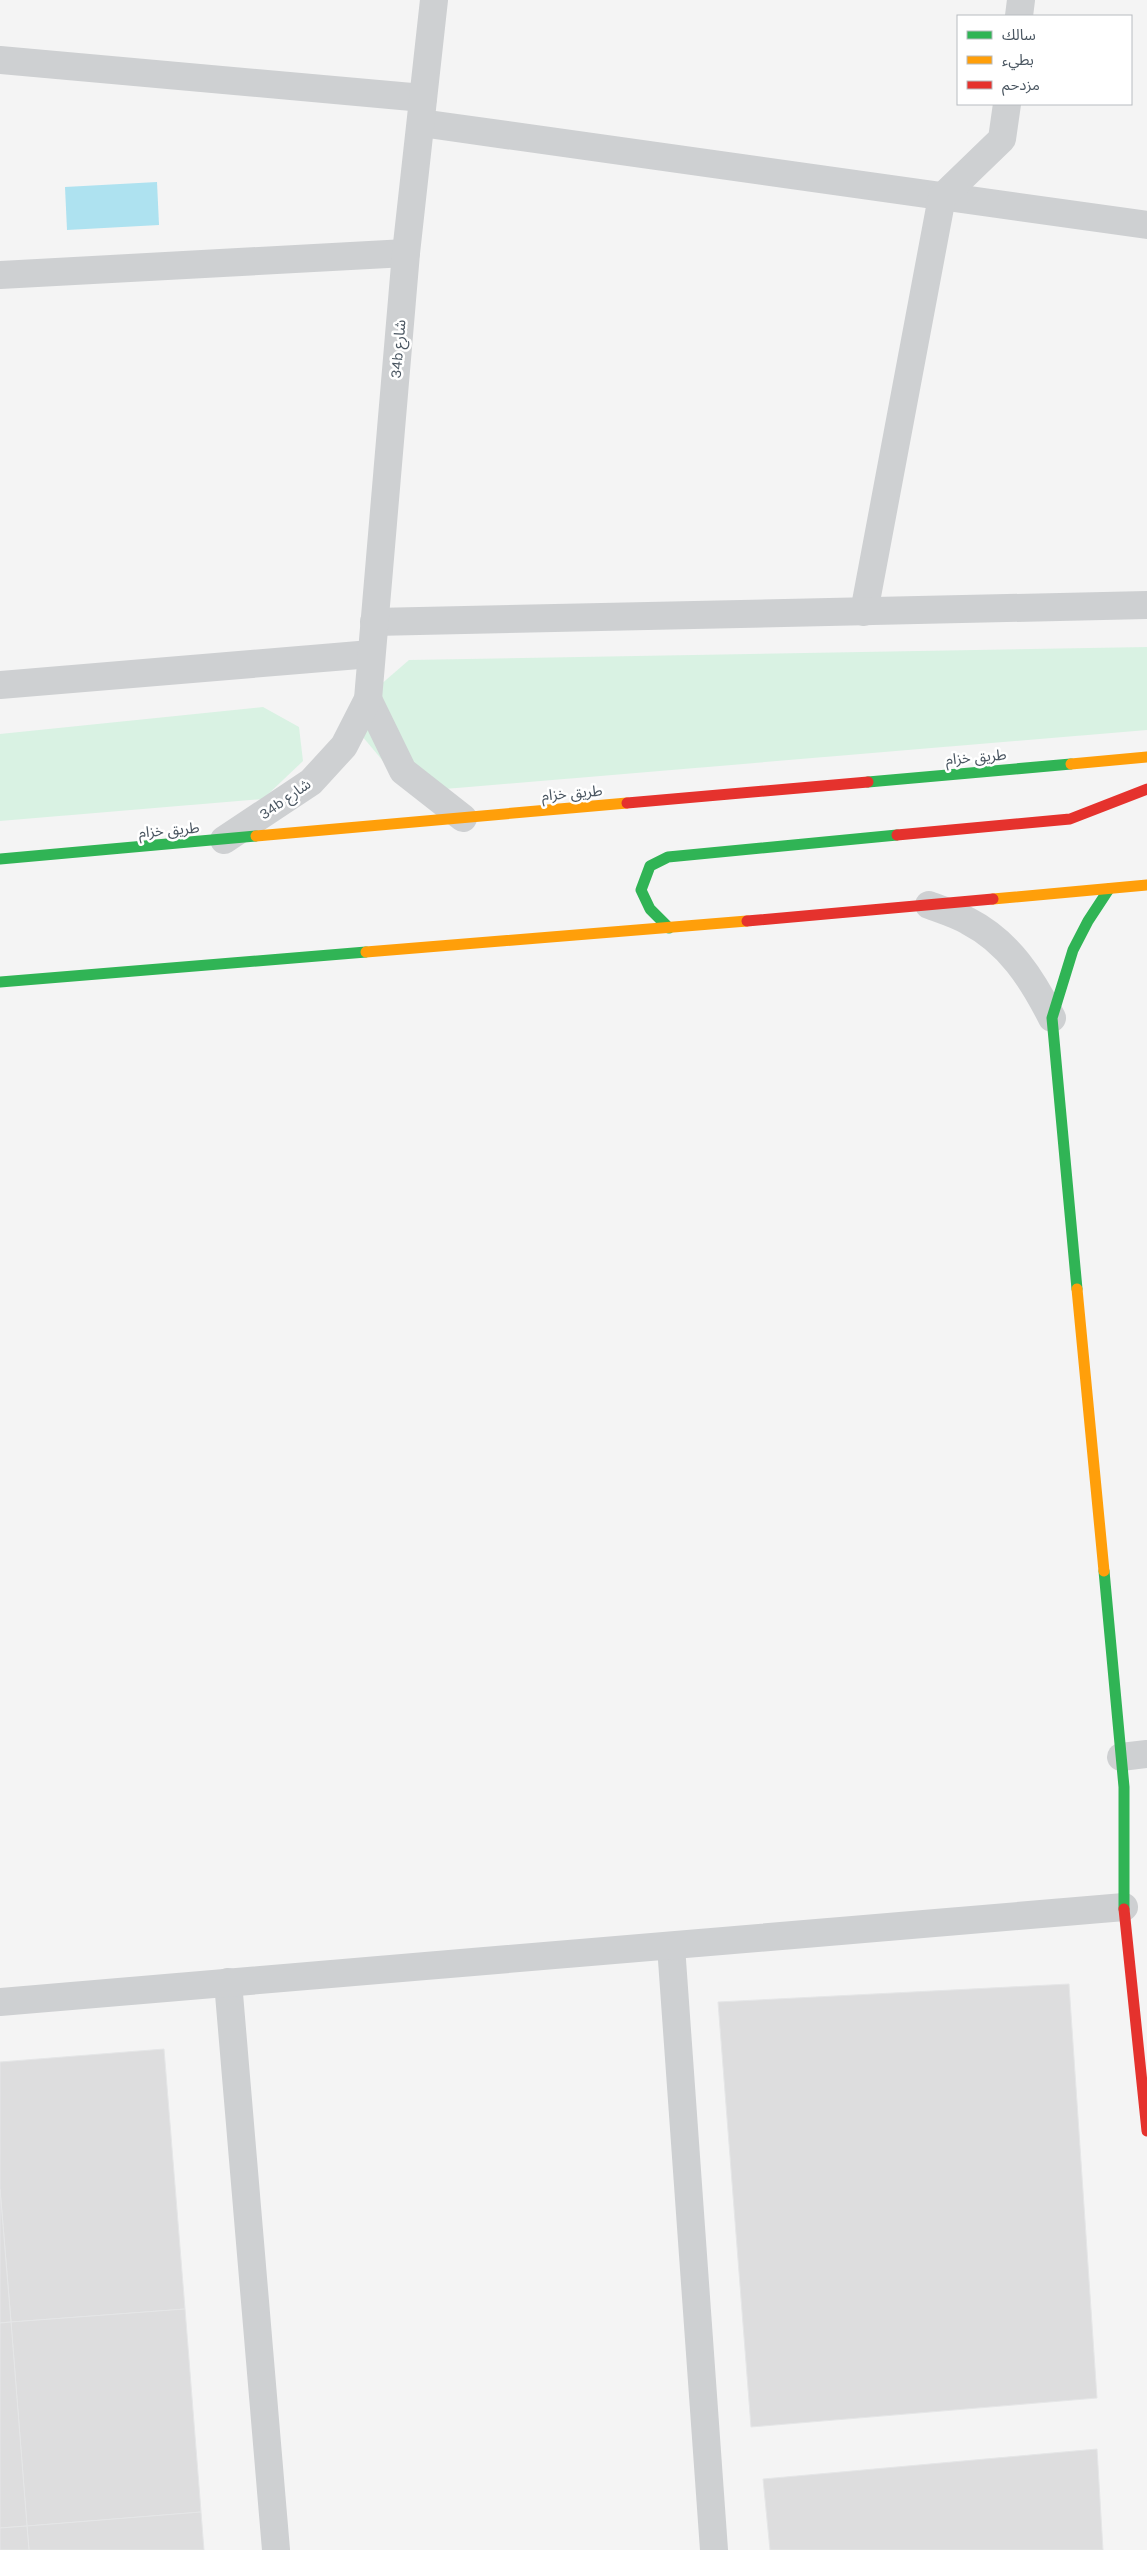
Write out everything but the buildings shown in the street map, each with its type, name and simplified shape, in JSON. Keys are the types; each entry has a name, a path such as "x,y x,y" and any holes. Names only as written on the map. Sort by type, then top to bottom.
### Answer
{"main road":[{"name":"طريق خزام","path":"0,859 1147,757"},
{"path":"670,928 650,909 641,890 650,866 668,857 1070,819 1147,789"},
{"path":"0,982 670,928 1147,885"},
{"path":"1109,889 1088,918 1072,949 1060,982 1052,1018 1134,1755 1124,1787 1124,1907 1147,2131"}],"street":[{"name":"34b شارع","path":"224,840 311,782 344,746 368,698 406,253 434,0"},
{"path":"1019,15 1021,0"},
{"path":"0,60 422,110 942,197 1147,225"},
{"path":"864,612 942,197 1002,139 1007,105"},
{"path":"0,275 406,253"},
{"path":"374,622 1147,605"},
{"path":"0,685 371,654"},
{"name":"34b شارع","path":"368,698 403,772 464,818"},
{"path":"929,905 969,921 1004,946 1033,979 1052,1018"},
{"path":"0,2002 1124,1907"},
{"path":"671,1946 714,2550"},
{"path":"228,1982 276,2550"}],"green space":[{"path":"1147,647 1147,730 409,792 362,736 379,686 409,660"},
{"path":"263,707 299,727 303,761 263,799 0,821 0,734"}],"water":[{"path":"157,182 159,225 67,230 65,187"}],"traffic: fast":[{"path":"868,782 1071,764"},
{"path":"669,928 650,909 641,890 650,866 668,857 897,835"},
{"path":"0,859 256,836"},
{"path":"1077,1289 1052,1018 1073,950 1088,921 1109,889"},
{"path":"0,982 366,952"},
{"path":"1104,1571 1124,1787 1124,1909"}],"traffic: slow":[{"path":"1071,764 1147,757"},
{"path":"256,836 627,803"},
{"path":"993,899 1147,885"},
{"path":"366,952 747,921"},
{"path":"1077,1289 1104,1571"}],"traffic: jam":[{"path":"627,803 868,782"},
{"path":"897,835 1070,819 1147,789"},
{"path":"747,921 993,899"},
{"path":"1124,1909 1147,2131"}]}
